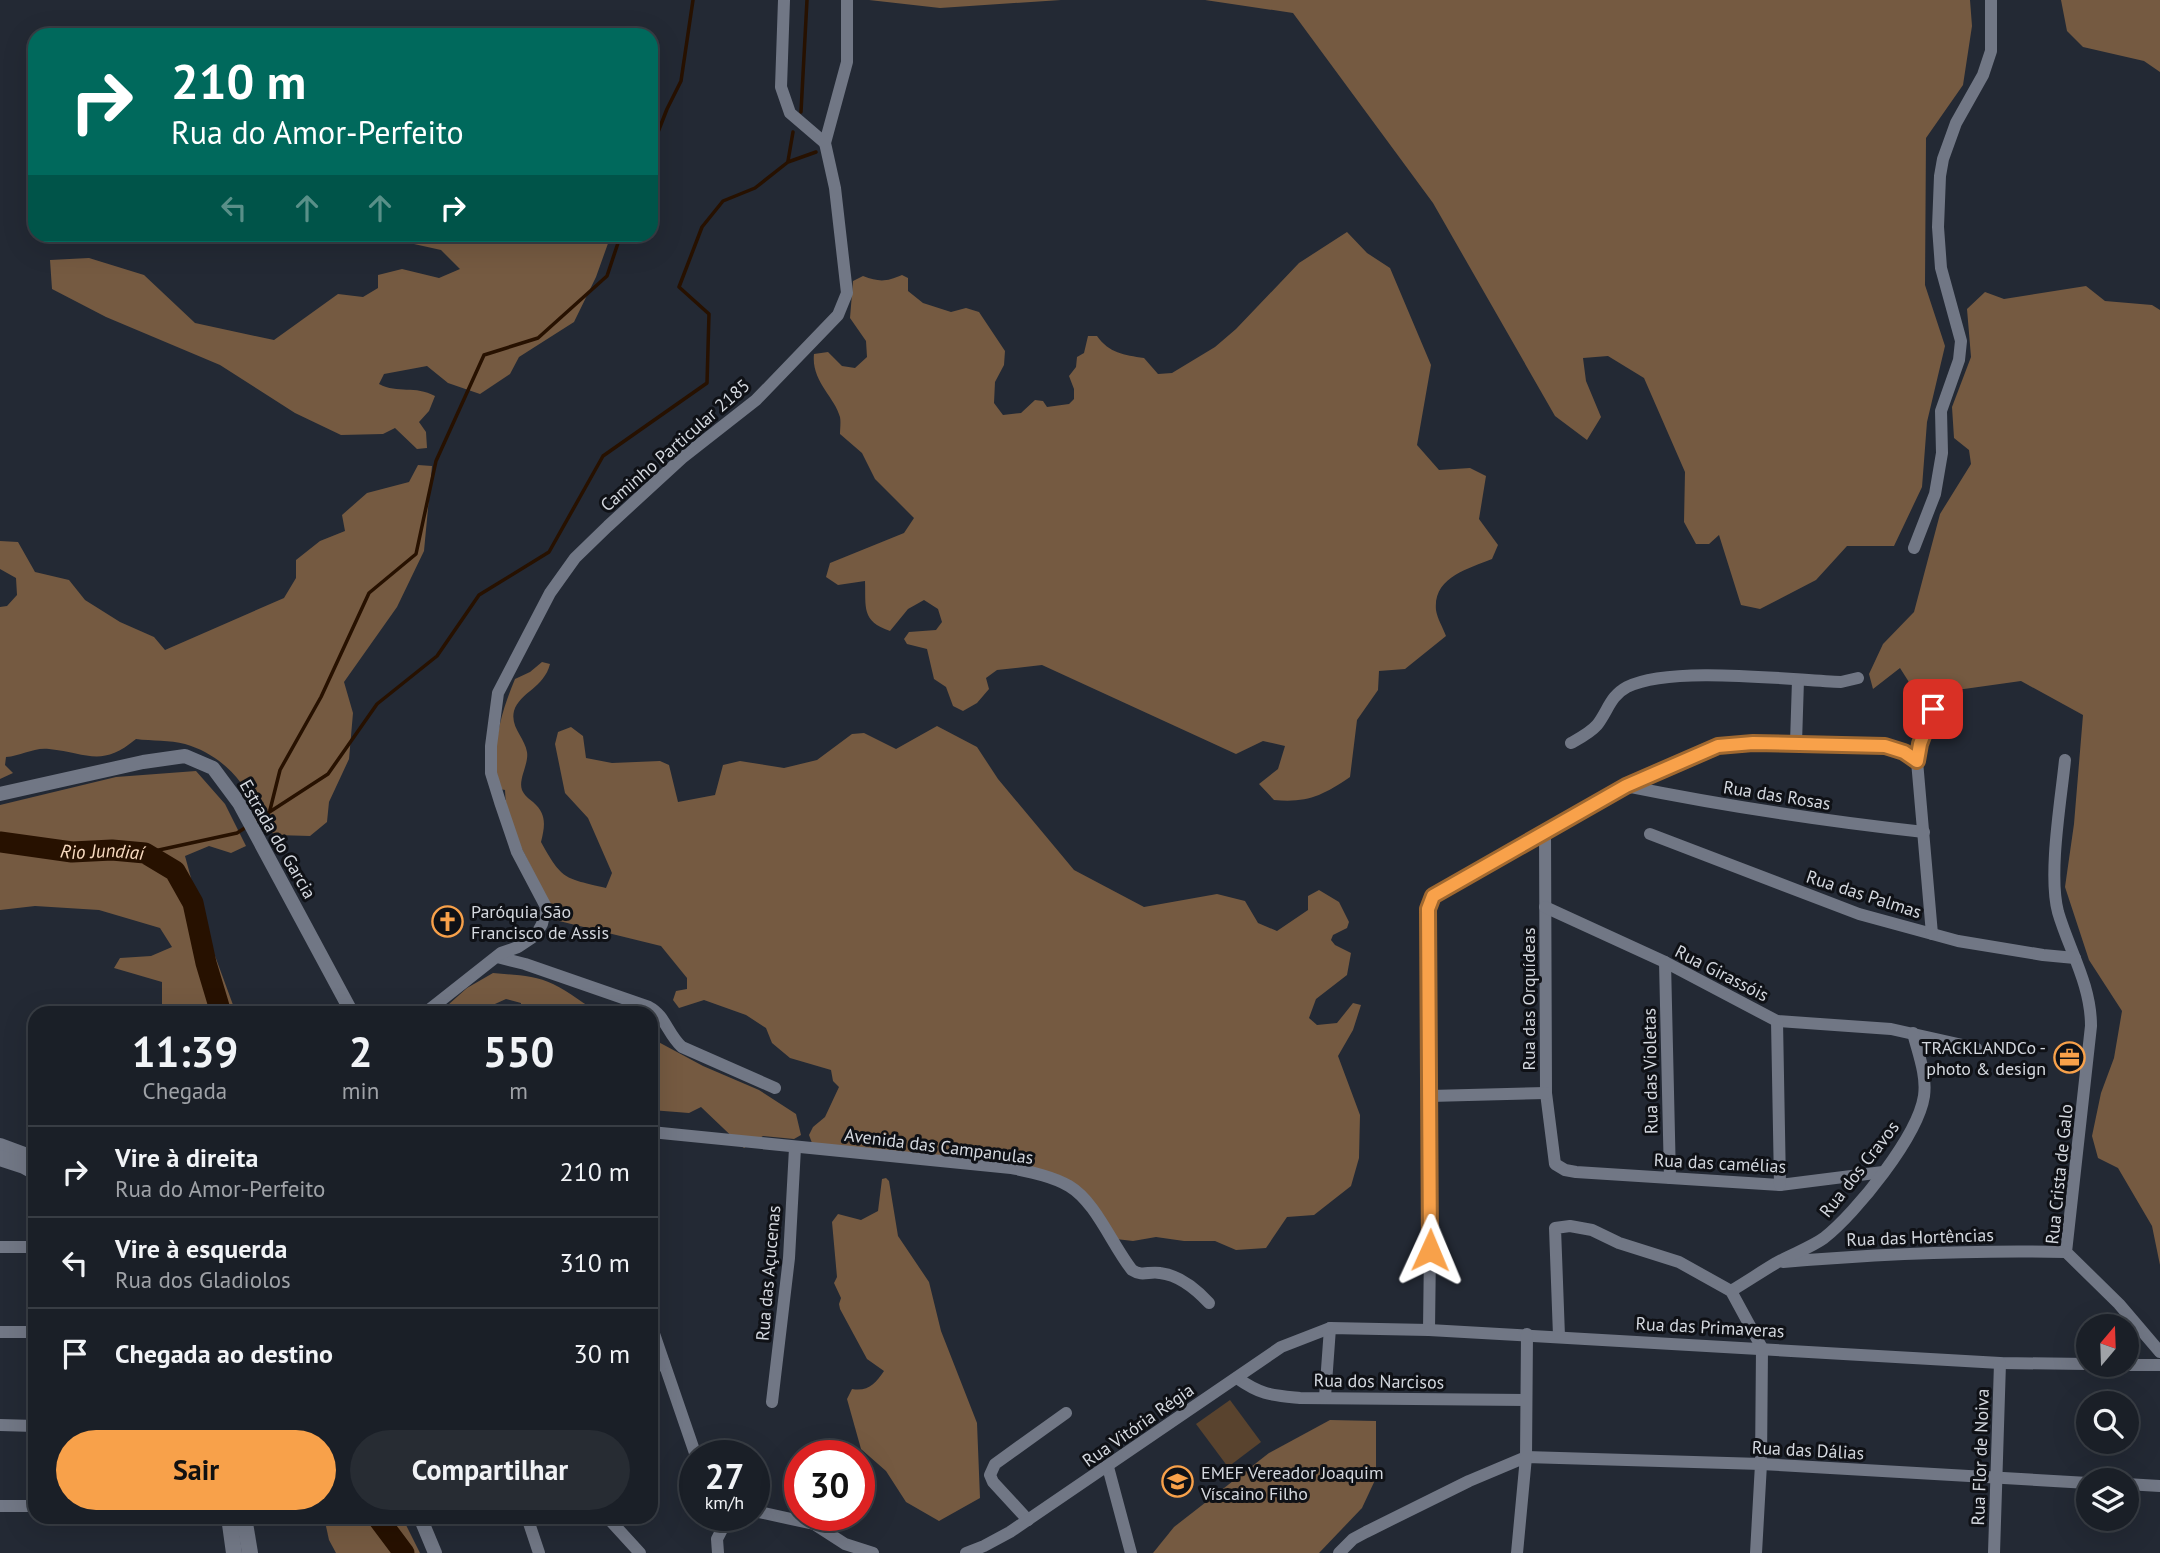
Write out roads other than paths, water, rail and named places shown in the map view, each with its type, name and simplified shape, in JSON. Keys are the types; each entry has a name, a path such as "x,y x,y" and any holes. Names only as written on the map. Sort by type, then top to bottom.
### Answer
{"main road":[{"path":"0,1146 28,1156"},
{"path":"0,1158 28,1168"},
{"path":"230,1524 234,1553"},
{"path":"245,1524 250,1553"}],"street":[{"path":"784,0 781,87 790,113 825,144"},
{"name":"Caminho Particular 2185","path":"497,957 536,935 546,907 517,852 491,773 491,746 498,693 550,593 575,558 682,458 756,400 838,315 847,293 835,188 825,144 847,62 847,0"},
{"path":"1914,548 1935,494 1942,453 1941,411 1959,360 1961,341 1941,268 1938,227 1940,176 1956,123 1983,75 1991,51 1991,0"},
{"path":"1571,743 1590,732 1599,723 1610,700 1635,683 1668,677 1704,676 1841,682 1858,678"},
{"path":"1796,743 1798,680"},
{"path":"1931,934 1917,761 1920,744 1933,709"},
{"path":"1429,1330 1428,909 1433,896 1626,786 1718,746 1796,743 1885,746 1904,752 1917,761"},
{"name":"Estrada do Garcia","path":"0,794 143,762 186,756 213,768 239,803 348,1006"},
{"name":"Rua Crista de Galo","path":"2065,760 2055,885 2058,911 2087,990 2091,1009 2066,1252 2119,1304 2160,1352"},
{"name":"Rua das Rosas","path":"1626,786 1798,817 1924,832"},
{"name":"Rua das Orquídeas","path":"1545,833 1546,1093 1555,1164"},
{"name":"Rua das Palmas","path":"1650,834 1859,914 1931,934 1997,948 2075,958"},
{"name":"Rua Girassóis","path":"1545,907 1665,962 1777,1021 1847,1024 1913,1033 1976,1048"},
{"path":"434,1006 497,957 526,964 646,1006"},
{"name":"Rua das Violetas","path":"1665,962 1670,1178"},
{"path":"658,1013 670,1036 682,1047 775,1088"},
{"path":"1777,1021 1780,1185"},
{"name":"Rua dos Cravos","path":"1731,1292 1821,1240 1840,1224 1911,1133 1924,1095 1923,1069 1913,1033"},
{"path":"1430,1096 1546,1093"},
{"name":"Avenida das Campanulas","path":"658,1133 1011,1168 1067,1184 1081,1194 1132,1270 1141,1275 1158,1272 1179,1279 1190,1285 1209,1303"},
{"name":"Rua das Açucenas","path":"772,1402 789,1258 795,1148"},
{"name":"Rua das camélias","path":"1555,1164 1576,1172 1780,1185 1883,1172"},
{"path":"1559,1336 1555,1228 1570,1226 1591,1230 1619,1243 1679,1262 1731,1292 1762,1348 1761,1465 1756,1553"},
{"path":"0,1247 28,1247"},
{"name":"Rua das Hortências","path":"1777,1263 1917,1252 2066,1252"},
{"path":"1325,1398 1330,1328"},
{"name":"Rua das Primaveras","path":"1330,1328 1527,1334 2000,1363 2076,1364"},
{"name":"Rua Vitória Régia","path":"966,1553 984,1546 1028,1520 1281,1347 1330,1328"},
{"path":"0,1332 28,1332"},
{"path":"1517,1553 1526,1457 1527,1334"},
{"path":"658,1345 690,1440"},
{"path":"658,1366 664,1363"},
{"name":"Rua Flor de Noiva","path":"1994,1553 2000,1363"},
{"path":"2139,1365 2160,1365"},
{"name":"Rua dos Narcisos","path":"1237,1378 1255,1391 1269,1395 1526,1401"},
{"path":"1028,1520 993,1482 990,1475 995,1464 1066,1413"},
{"path":"0,1425 28,1426"},
{"path":"1339,1553 1353,1539 1366,1532 1469,1481 1526,1457"},
{"name":"Rua das Dálias","path":"1526,1457 1761,1465 2076,1482"},
{"path":"1108,1467 1130,1546"},
{"path":"2139,1485 2160,1486"},
{"path":"0,1506 28,1506"},
{"path":"770,1514 814,1524 845,1544 873,1553"},
{"path":"423,1524 435,1553"},
{"path":"529,1524 539,1553"},
{"path":"613,1524 640,1553"},
{"path":"718,1553 717,1539 721,1531"}],"waterway":[{"path":"658,132 681,81 693,0"},
{"path":"801,112 807,0"},
{"path":"788,161 793,132"},
{"path":"254,822 328,774 377,704 437,656 479,595 549,552 603,456 707,383 709,314 679,287 702,227 723,201 755,188 788,162 816,152"},
{"path":"270,810 280,770 321,697 369,593 416,554 436,461 484,355 538,338 607,276 618,242"},
{"path":"145,853 237,833 248,826"},
{"name":"Rio Jundiaí","path":"0,842 72,852 112,850 145,853 175,871 193,903 219,1006"},
{"name":"Rio Jundiaí","path":"382,1524 404,1553"}],"place":[{"name":"Paróquia São Francisco de Assis","path":"448,921"},
{"name":"TRACKLANDCo - photo & design","path":"2069,1057"},
{"name":"EMEF Vereador Joaquim Víscaino Filho","path":"1178,1482"}]}
